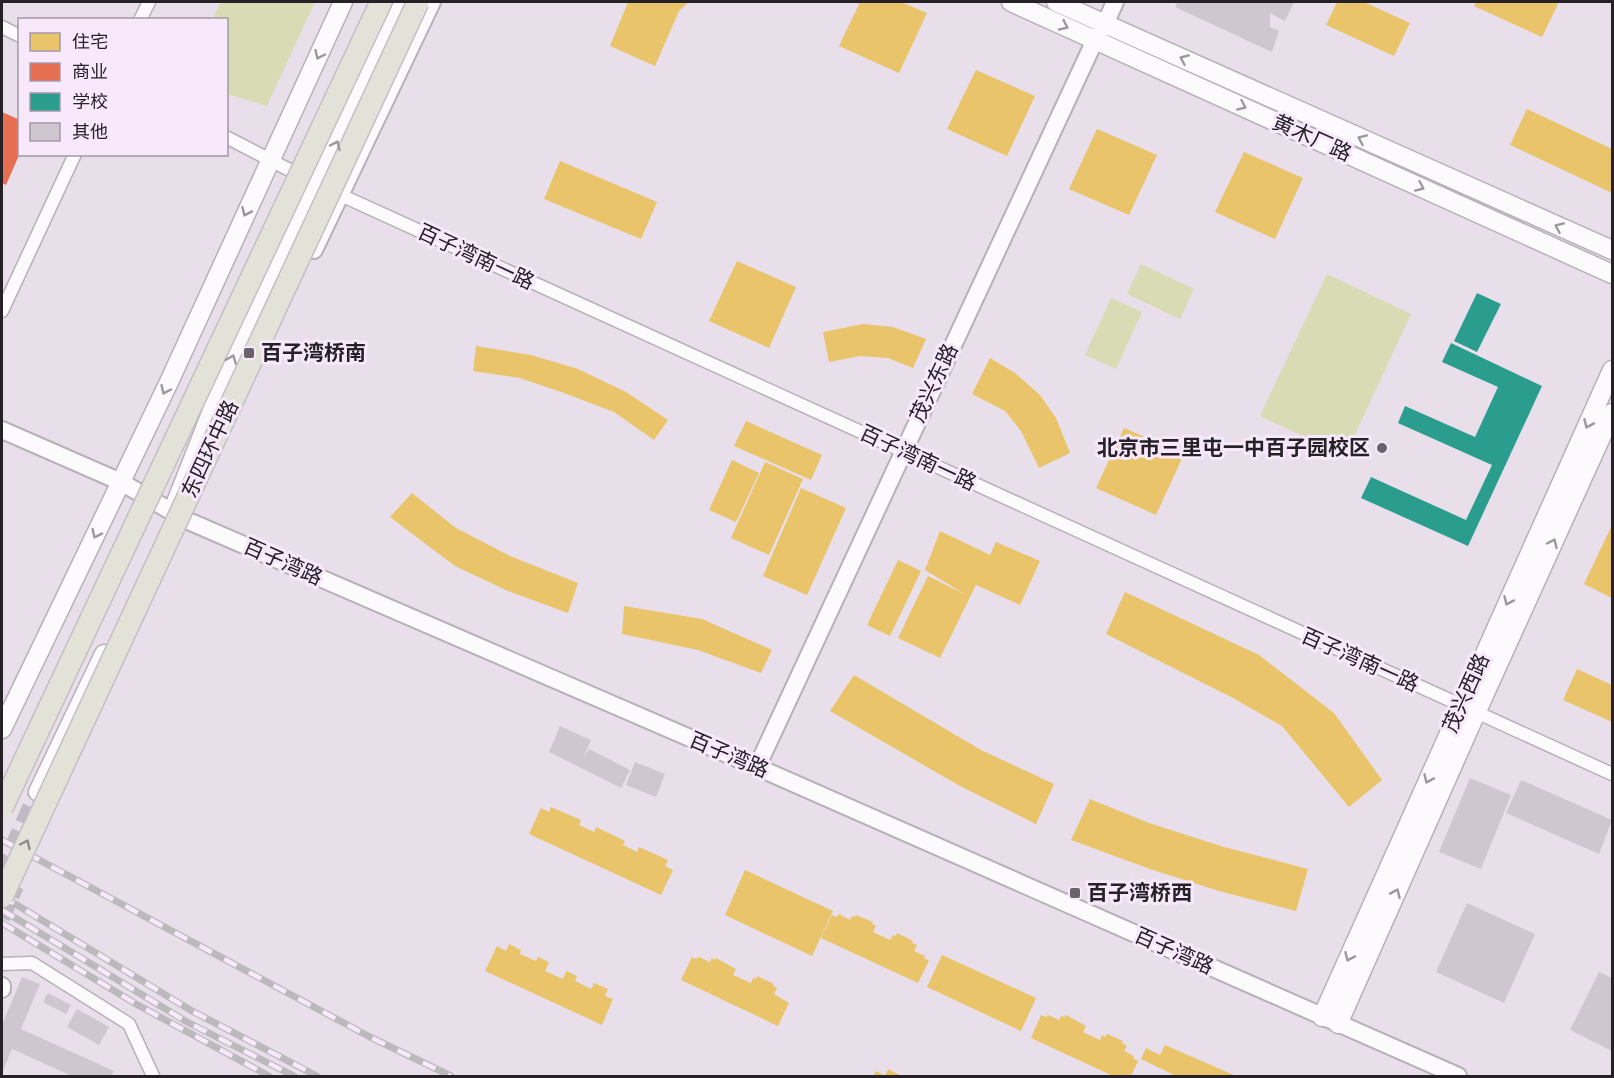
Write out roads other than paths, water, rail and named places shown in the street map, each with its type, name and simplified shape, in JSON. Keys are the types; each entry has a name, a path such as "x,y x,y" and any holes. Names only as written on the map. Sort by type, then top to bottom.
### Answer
{"highway":[{"name":"东四环中路","path":"2,808 381,2"},
{"name":"东四环中路","path":"2,897 418,2"}],"main road":[{"path":"2,729 169,382 344,2"},
{"name":"东四环中路","path":"15,781 140,493 222,323 370,2"},
{"name":"东四环中路","path":"38,792 179,516 237,347 318,184 404,2"},
{"name":"黄木厂路","path":"1011,2 1612,274"},
{"path":"1056,2 1612,250"},
{"name":"茂兴西路","path":"1330,1020 1468,709 1612,370"},
{"name":"茂兴西路","path":"1468,709 1612,413"}],"street":[{"path":"141,18 149,2"},
{"name":"东四环中路","path":"55,800 179,516 340,195 432,2"},
{"name":"茂兴东路","path":"757,767 902,451 1115,2"},
{"path":"2,27 18,35"},
{"name":"百子湾南一路","path":"228,138 340,195 1612,774"},
{"path":"2,311 74,156"},
{"name":"百子湾路","path":"2,430 121,482 179,516 1068,903 1458,1077"},
{"path":"2,964 32,963 129,1024 153,1077"}],"tunnel":[{"path":"2,873 38,792"},
{"path":"2,918 16,886"}],"railway":[{"path":"2,840 370,1037 451,1076"},
{"path":"2,896 192,1011 317,1076"},
{"path":"2,910 187,1022 294,1076"},
{"path":"2,923 136,1004 269,1076"}],"place":[{"name":"百子湾桥南","path":"249,353"},
{"name":"北京市三里屯一中百子园校区","path":"1382,448"},
{"name":"百子湾桥西","path":"1075,893"}]}
